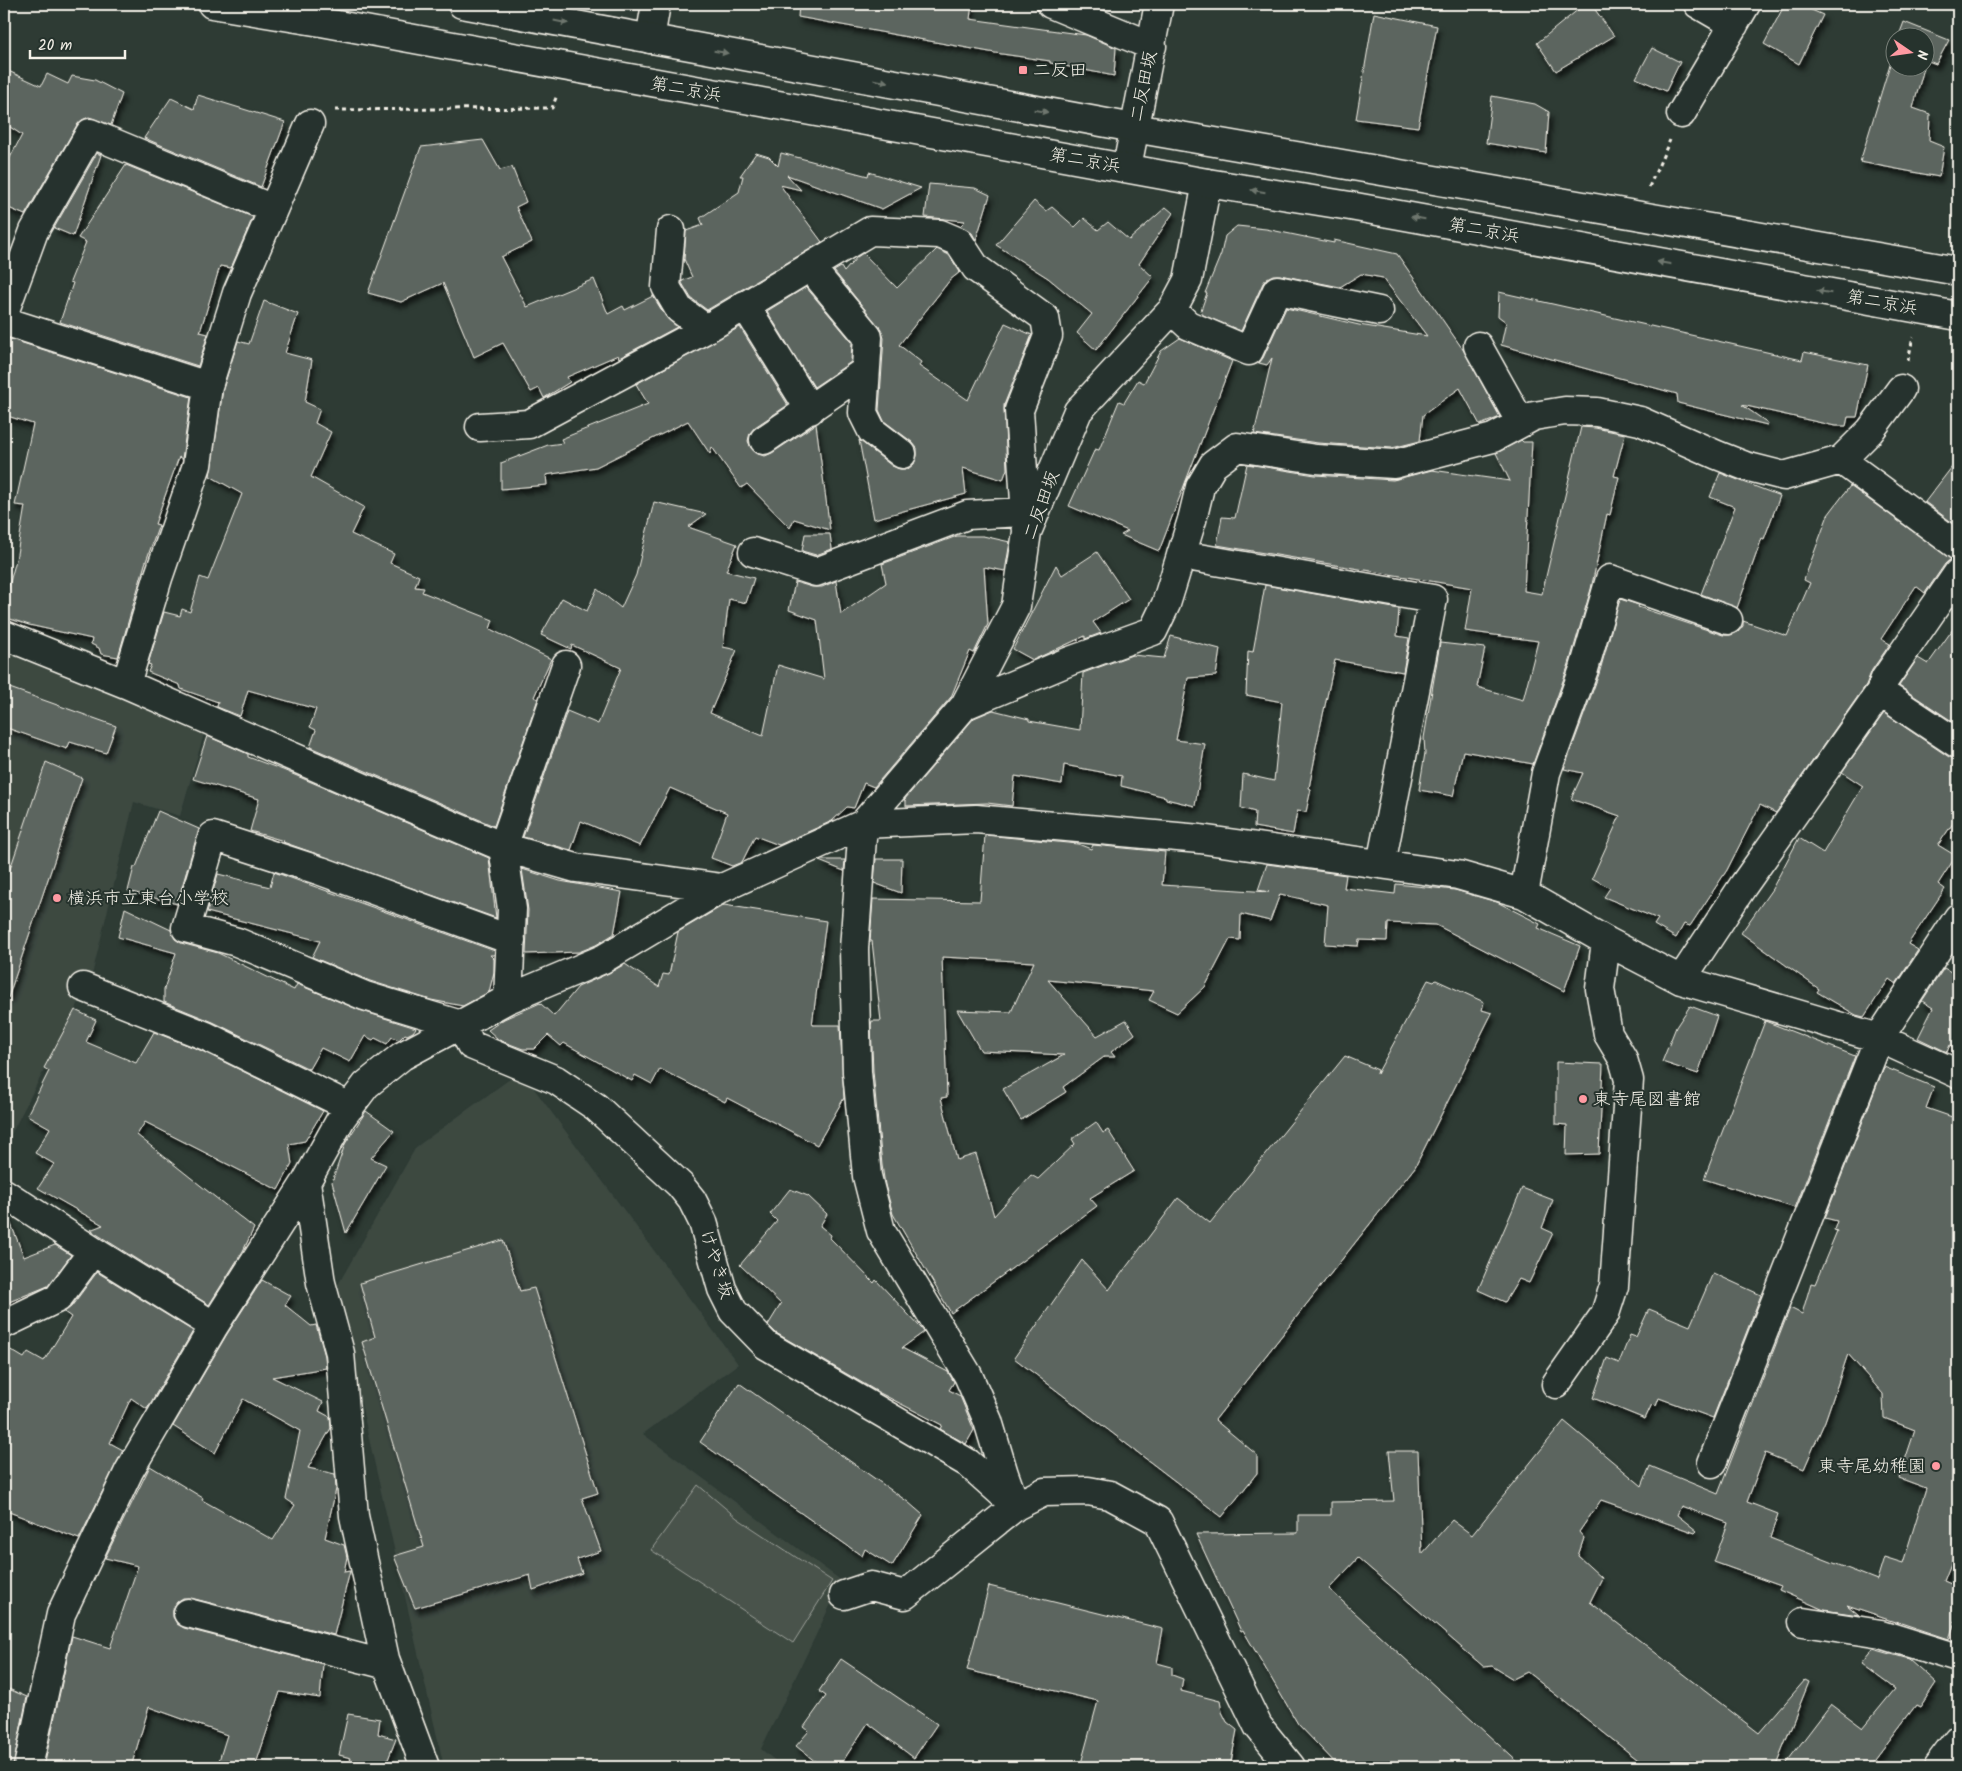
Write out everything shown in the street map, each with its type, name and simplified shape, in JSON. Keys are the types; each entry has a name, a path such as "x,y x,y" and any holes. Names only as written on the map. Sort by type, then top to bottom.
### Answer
{"main road":[{"name":"第二京浜","path":"212,4 1958,316"},
{"path":"462,4 1134,128 1958,269"},
{"path":"650,39 656,4"},
{"path":"1051,4 1152,46"},
{"name":"二反田坂","path":"1127,167 1159,4"},
{"path":"1681,114 1740,14 1698,4"},
{"path":"126,684 158,578 197,466 208,386 237,293 310,124"},
{"path":"4,312 34,231 90,133 273,209"},
{"name":"二反田坂","path":"863,824 965,705 1016,606 1027,522 1078,411 1172,310 1188,280 1207,183"},
{"path":"671,230 666,288 679,308 706,329"},
{"path":"480,427 529,424 706,329 870,231 940,234 959,242 976,268 1045,318 1048,336 1019,410 1027,522 967,515 816,572 752,552"},
{"path":"810,266 868,337 863,413 872,431 902,454"},
{"path":"1172,310 1188,325 1249,351 1277,290 1379,311"},
{"path":"745,305 810,410"},
{"path":"4,321 208,386"},
{"path":"1478,346 1521,423"},
{"path":"764,440 865,371"},
{"path":"965,705 1070,661 1153,631 1166,604 1200,487 1213,465 1237,447 1316,459 1394,464 1493,438 1534,416 1564,411 1597,412 1640,420 1745,466 1784,476 1841,460 1870,431 1901,389"},
{"path":"1841,460 1958,546"},
{"path":"1181,556 1433,599 1381,864"},
{"path":"1681,980 1743,886 1880,692 1885,679 1958,573"},
{"path":"1524,894 1546,773 1584,669 1610,579 1728,620"},
{"path":"4,635 126,684 503,847 576,868 722,888"},
{"path":"508,999 512,909 503,847 566,665"},
{"path":"1880,692 1958,744"},
{"path":"28,1767 61,1614 129,1471 214,1326 306,1182 342,1117 366,1085 402,1056 508,999 603,958 722,888 863,824 976,819 1200,839 1458,874 1524,894 1606,941 1681,980 1879,1038 1958,1074"},
{"path":"863,824 854,949 857,1072 867,1176 881,1231 968,1375 988,1421 1016,1506"},
{"path":"461,1025 365,996 237,942 186,928 213,836 321,871 510,940"},
{"path":"1712,1464 1879,1038 1958,918"},
{"path":"1556,1384 1604,1314 1614,1286 1629,1080 1623,1059 1608,1034 1600,990 1606,941"},
{"path":"83,987 206,1036 350,1107"},
{"name":"けやき坂","path":"461,1025 471,1045 556,1080 596,1107 680,1185 692,1200 703,1222 722,1288 733,1311 766,1345 968,1463 1016,1506"},
{"path":"306,1182 321,1283 340,1353 354,1516 387,1665 425,1767"},
{"path":"4,1193 214,1326"},
{"path":"4,1324 58,1298 93,1251"},
{"path":"844,1596 871,1586 905,1595 1016,1506 1044,1492 1088,1491 1110,1495 1158,1521 1258,1726 1291,1767"},
{"path":"188,1613 387,1665"},
{"path":"1803,1622 1881,1634 1958,1658"},
{"path":"1937,1767 1958,1739"}],"path":[{"path":"310,124 337,110 552,108"},
{"path":"1637,215 1681,114"}],"shaded area":[{"name":"横浜市立東台小学校","path":"4,646 206,727 180,816 134,802 91,979 4,1148"},
{"path":"521,1071 738,1364 643,1434 842,1581 761,1749 783,1767 444,1767 335,1290 416,1147"},
{"path":"698,1485 737,1518 832,1581 793,1643 651,1550"}],"building":[{"path":"799,4 972,4 970,19 1086,35 1116,48 1114,76 1050,63 1050,61 995,53 798,17"},
{"path":"1585,4 1591,4 1614,36 1556,71 1537,43"},
{"path":"1785,4 1798,4 1823,15 1799,64 1764,44"},
{"path":"1374,13 1437,26 1418,127 1356,119"},
{"path":"1904,22 1919,28 1902,28"},
{"path":"1934,34 1949,40 1936,64 1934,63"},
{"path":"1652,48 1680,62 1666,91 1636,78"},
{"path":"4,69 41,86 47,74 68,84 72,76 95,80 122,94 111,125 89,117 77,125 25,215 4,206 4,169 22,135 4,123"},
{"path":"1886,78 1921,78 1913,108 1930,114 1929,141 1944,147 1939,177 1860,162"},
{"path":"198,95 285,122 261,187 144,138 171,98 194,109"},
{"path":"1492,96 1535,104 1549,112 1546,153 1486,143"},
{"path":"483,140 500,170 512,167 526,202 516,207 532,242 501,257 527,307 594,279 608,314 623,306 625,310 653,296 666,317 677,327 619,358 618,355 567,377 570,382 544,398 539,388 531,392 503,343 474,357 443,283 401,302 368,293 421,147"},
{"path":"97,153 101,155 73,236 54,228"},
{"path":"756,153 769,157 778,166 781,153 868,176 869,172 921,188 882,209 787,175 801,190 780,185 822,242 707,310 691,298 682,283 682,281 692,277 684,259 686,231 703,225 700,218 739,192 743,176 740,176"},
{"path":"126,165 253,217 231,268 220,266 200,332 208,334 198,366 60,322 73,283 70,282 86,242 78,238"},
{"path":"929,184 975,188 990,195 976,240 972,233 960,226 965,221 925,217"},
{"path":"1034,201 1046,211 1052,207 1075,227 1084,218 1098,230 1108,222 1129,240 1166,207 1173,213 1139,264 1153,277 1096,350 1077,333 1092,314 1048,278 996,245"},
{"path":"1237,226 1266,229 1334,243 1334,240 1397,254 1464,351 1500,417 1480,425 1460,388 1423,415 1420,441 1392,448 1318,443 1254,434 1272,358 1267,365 1259,363 1286,308 1359,325 1427,336 1383,278 1361,274 1340,287 1273,275 1263,283 1241,331 1203,315 1201,310 1207,293 1205,293 1221,254 1225,236"},
{"path":"937,249 949,255 960,272 950,280 899,345 921,362 919,366 968,400 1005,323 1032,335 1004,405 1007,469 1003,480 963,468 966,494 874,519 859,440 892,466 900,469 908,469 914,464 917,448 884,421 879,410 884,338 880,328 834,271 841,267 844,272 863,253 897,288"},
{"path":"806,287 852,342 851,362 814,387 767,311"},
{"path":"1499,292 1802,360 1804,352 1868,365 1857,417 1848,417 1846,426 1835,426 1742,405 1768,423 1767,425 1678,403 1677,394 1501,345 1506,322 1498,316"},
{"path":"264,301 298,314 285,353 312,360 305,402 320,409 315,423 331,432 311,477 364,507 351,534 394,554 390,563 419,576 415,587 424,588 422,592 493,620 490,629 551,659 534,697 538,699 494,826 310,747 316,730 310,727 316,709 248,690 240,716 217,707 218,702 181,689 180,685 148,672 151,665 148,664 164,612 180,616 182,609 190,612 200,577 208,580 242,494 210,476 223,389 238,341 249,344"},
{"path":"740,327 788,405 755,427 750,433 748,441 751,448 758,454 765,456 816,424 830,530 794,519 790,528 747,484 741,488 712,447 710,454 688,421 596,467 546,475 547,485 501,489 501,463 548,445 563,443 561,439 648,404 636,384"},
{"path":"4,337 191,397 182,459 179,457 155,524 159,525 145,564 118,657 101,654 99,648 91,644 92,639 29,625 4,617 4,604 16,560 25,506 15,505 33,424 4,415"},
{"path":"1180,338 1232,361 1159,551 1121,535 1128,531 1069,506 1095,449 1099,450 1119,401 1124,403 1138,380 1144,383 1161,351"},
{"path":"1581,427 1625,434 1614,476 1619,477 1610,515 1607,514 1591,589 1569,664 1533,764 1463,751 1453,796 1419,790 1425,753 1424,738 1440,643 1485,648 1477,687 1523,700 1538,641 1465,631 1472,588 1217,545 1222,517 1235,518 1247,464 1315,475 1393,480 1432,470 1510,481 1496,453 1521,440 1523,442 1532,442 1524,591 1542,594"},
{"path":"1958,459 1958,527 1925,502"},
{"path":"1720,473 1780,496 1764,539 1762,538 1737,608 1701,594 1735,507 1710,497"},
{"path":"1850,486 1951,559 1945,564 1925,593 1916,586 1881,639 1890,644 1872,670 1866,685 1776,813 1760,805 1727,870 1690,926 1684,924 1676,938 1654,925 1658,919 1604,897 1610,888 1592,878 1620,816 1571,799 1583,773 1564,769 1599,674 1620,599 1639,605 1638,607 1723,635 1738,632 1743,626 1743,621 1787,636 1810,583 1804,580 1828,515"},
{"path":"654,502 706,514 688,527 737,544 726,571 754,578 746,603 729,599 723,647 737,650 710,713 763,736 778,665 824,679 817,620 789,610 795,582 812,587 822,587 836,581 841,614 886,583 882,564 957,536 983,536 1010,542 1005,571 984,567 988,624 974,653 970,651 951,697 874,787 864,783 854,808 847,807 832,821 779,845 755,836 742,862 732,866 711,858 727,813 670,788 640,846 581,821 571,850 523,837 567,711 598,724 621,668 572,645 571,649 541,635 562,598 587,611 597,589 621,608 636,575"},
{"path":"805,534 830,534 832,549 816,555 802,551"},
{"path":"1097,552 1129,599 1093,622 1101,633 1085,639 1085,636 1033,660 1013,649 1056,565 1062,575"},
{"path":"1265,585 1399,609 1397,636 1409,638 1403,672 1335,660 1315,751 1309,788 1311,789 1306,812 1297,811 1293,834 1254,827 1255,812 1241,808 1243,774 1274,781 1282,702 1246,695 1248,651 1253,652"},
{"path":"1958,622 1958,725 1899,686 1918,658 1928,664"},
{"path":"1171,636 1220,649 1216,676 1188,678 1176,740 1205,744 1195,806 1121,786 1122,776 1064,765 1062,784 1015,776 1012,806 987,803 906,806 906,801 904,800 974,718 993,710 1029,719 1029,721 1080,730 1083,673 1132,655 1164,658"},
{"path":"4,686 116,726 106,753 70,742 67,749 4,727"},
{"path":"1884,713 1949,757 1958,759 1958,816 1938,845 1956,856 1938,884 1945,889 1908,944 1918,950 1896,984 1889,979 1864,1017 1856,1015 1817,992 1819,989 1741,933 1772,889 1799,838 1823,853 1863,786 1842,772"},
{"path":"207,736 248,754 248,757 283,770 489,858 496,918 284,841 250,831 259,799 193,779"},
{"path":"46,762 82,778 8,998 4,997 4,887"},
{"path":"158,811 199,829 177,904 128,891 134,867 136,867"},
{"path":"985,835 1078,844 1091,849 1093,845 1165,852 1162,885 1269,892 1258,890 1267,864 1346,875 1344,888 1395,894 1396,884 1455,890 1497,902 1540,924 1538,928 1580,946 1564,991 1436,925 1388,923 1387,941 1359,940 1358,946 1325,944 1328,905 1280,894 1270,921 1241,914 1240,940 1230,939 1205,987 1177,1013 1149,1000 1154,991 1048,980 1097,1036 1126,1020 1135,1034 1111,1052 1115,1057 1104,1057 1063,1087 1066,1092 1021,1120 1003,1089 1064,1055 981,1051 957,1010 1011,1012 1034,962 942,957 947,1097 941,1098 957,1160 976,1154 994,1216 1031,1175 1038,1179 1075,1144 1072,1139 1096,1122 1103,1133 1108,1130 1134,1171 1090,1198 1097,1206 951,1313 893,1214 885,1185 873,1071 871,1025 872,1021 881,1021 872,941 870,941 873,899 980,901"},
{"path":"876,859 902,859 901,893 874,883"},
{"path":"845,860 844,871 819,861"},
{"path":"522,869 560,881 622,892 614,934 596,945 579,952 526,954 528,910"},
{"path":"274,872 495,951 494,955 490,955 494,959 494,972 489,992 463,1006 431,1000 370,981 312,957 320,941 207,912 218,874 270,887"},
{"path":"724,905 826,921 812,1025 840,1025 844,1098 817,1145 727,1098 725,1102 660,1069 652,1084 635,1075 632,1081 564,1043 561,1046 548,1035 534,1049 523,1049 499,1040 488,1030 504,1019 540,1003 554,1016 578,987 625,964 659,987 663,974 669,975 678,932"},
{"path":"125,908 171,930 175,939 181,943 218,953 294,990 297,984 359,1010 416,1028 413,1032 405,1034 399,1040 392,1037 387,1044 375,1038 373,1040 365,1036 350,1062 321,1048 309,1069 213,1022 164,1002 164,989 176,953 118,937"},
{"path":"1958,958 1958,1049 1950,1045 1947,1052 1918,1038 1933,1008 1922,1001 1944,968 1951,972"},
{"path":"1428,980 1434,982 1436,980 1484,1002 1482,1010 1492,1013 1415,1167 1215,1420 1257,1455 1257,1473 1222,1517 1014,1358 1082,1260 1109,1290 1178,1198 1210,1223 1345,1056 1378,1070 1377,1074"},
{"path":"1690,1006 1717,1016 1698,1074 1662,1062 1676,1027"},
{"path":"75,1010 96,1020 86,1042 136,1063 154,1032 200,1050 323,1111 305,1141 289,1144 292,1164 278,1190 145,1122 137,1135 254,1228 243,1251 209,1305 90,1230 103,1225 38,1188 54,1164 35,1153 50,1128 27,1115 49,1071 44,1068"},
{"path":"1765,1021 1855,1056 1795,1208 1704,1179"},
{"path":"1556,1062 1603,1064 1599,1154 1566,1155 1567,1125 1556,1124"},
{"path":"1884,1067 1934,1087 1926,1108 1958,1119 1958,1546 1944,1581 1958,1587 1958,1613 1949,1639 1847,1605 1859,1615 1824,1610 1779,1590 1781,1586 1714,1562 1728,1523 1681,1506 1677,1515 1697,1531 1695,1533 1601,1500 1579,1532 1584,1538 1578,1556 1602,1578 1590,1602 1759,1733 1805,1680 1809,1682 1775,1767 1647,1767 1527,1672 1513,1679 1492,1666 1484,1667 1358,1558 1329,1589 1523,1767 1339,1767 1298,1724 1243,1630 1241,1631 1196,1534 1298,1533 1298,1515 1331,1515 1331,1502 1394,1501 1389,1451 1418,1451 1422,1554 1452,1520 1472,1535 1564,1421 1642,1486 1650,1466 1718,1494 1790,1308 1802,1314 1811,1283 1815,1284 1837,1231 1834,1230 1837,1221 1825,1218","holes":["1848,1354 1883,1394 1884,1418 1915,1430 1899,1478 1926,1488 1903,1563 1884,1557 1877,1580 1770,1538 1778,1514 1747,1502 1765,1453 1804,1469 1825,1421"]},
{"path":"366,1111 394,1131 371,1158 386,1165 346,1233 332,1182 345,1144"},
{"path":"1522,1188 1553,1200 1542,1228 1553,1233 1529,1283 1519,1279 1505,1302 1478,1290"},
{"path":"790,1189 808,1196 827,1214 820,1226 831,1235 830,1238 874,1283 876,1280 924,1332 902,1348 948,1372 954,1382 949,1390 960,1396 974,1430 966,1444 940,1429 942,1425 878,1392 776,1333 768,1325 781,1304 740,1265 777,1221 770,1214"},
{"path":"4,1211 7,1214 24,1257 55,1245 71,1255 48,1286 4,1304"},
{"path":"503,1240 520,1291 534,1288 598,1493 582,1498 601,1551 577,1559 582,1573 533,1590 530,1575 415,1608 394,1556 424,1547 362,1342 375,1337 360,1283"},
{"path":"97,1272 193,1331 147,1409 131,1398 110,1443 123,1450 79,1539 4,1510 4,1346 24,1358 28,1352 44,1361 71,1317 64,1312 71,1307"},
{"path":"1713,1273 1761,1295 1713,1418 1659,1398 1656,1406 1652,1404 1645,1419 1593,1398 1607,1358 1619,1363 1630,1335 1636,1337 1649,1309 1690,1326"},
{"path":"262,1280 291,1296 285,1305 311,1326 316,1325 325,1356 326,1368 272,1377 323,1402 319,1411 330,1417 331,1428 308,1468 335,1474 336,1489 325,1538 344,1545 347,1557 344,1572 350,1571 334,1635 191,1598 183,1598 177,1602 173,1609 173,1617 177,1624 184,1628 323,1664 320,1698 280,1692 255,1767 217,1767 227,1735 149,1707 131,1767 44,1767 72,1636 110,1648 138,1566 105,1558 150,1466 203,1498 202,1500 273,1540 295,1505 286,1499 300,1431 243,1399 215,1453 173,1426 227,1334"},
{"path":"739,1383 908,1502 923,1515 892,1566 865,1549 862,1556 700,1442"},
{"path":"989,1586 1163,1629 1157,1663 1172,1667 1172,1675 1183,1679 1181,1691 1220,1701 1222,1712 1227,1722 1237,1730 1230,1767 1080,1767 1098,1701 967,1670"},
{"path":"1873,1649 1909,1659 1936,1683 1920,1707 1916,1705 1869,1767 1783,1767 1831,1704 1863,1728 1895,1689 1861,1664"},
{"path":"841,1659 937,1724 914,1758 868,1723 839,1767 822,1767 796,1746 809,1731 804,1727 826,1696 819,1691"},
{"path":"4,1687 27,1697 13,1767 4,1767"},
{"path":"348,1714 380,1719 378,1734 396,1739 385,1767 348,1767 351,1758 339,1755"}],"place":[{"name":"二反田","path":"1023,70"},
{"name":"横浜市立東台小学校","path":"57,898"},
{"name":"東寺尾図書館","path":"1583,1099"},
{"name":"東寺尾幼稚園","path":"1936,1466"}]}
